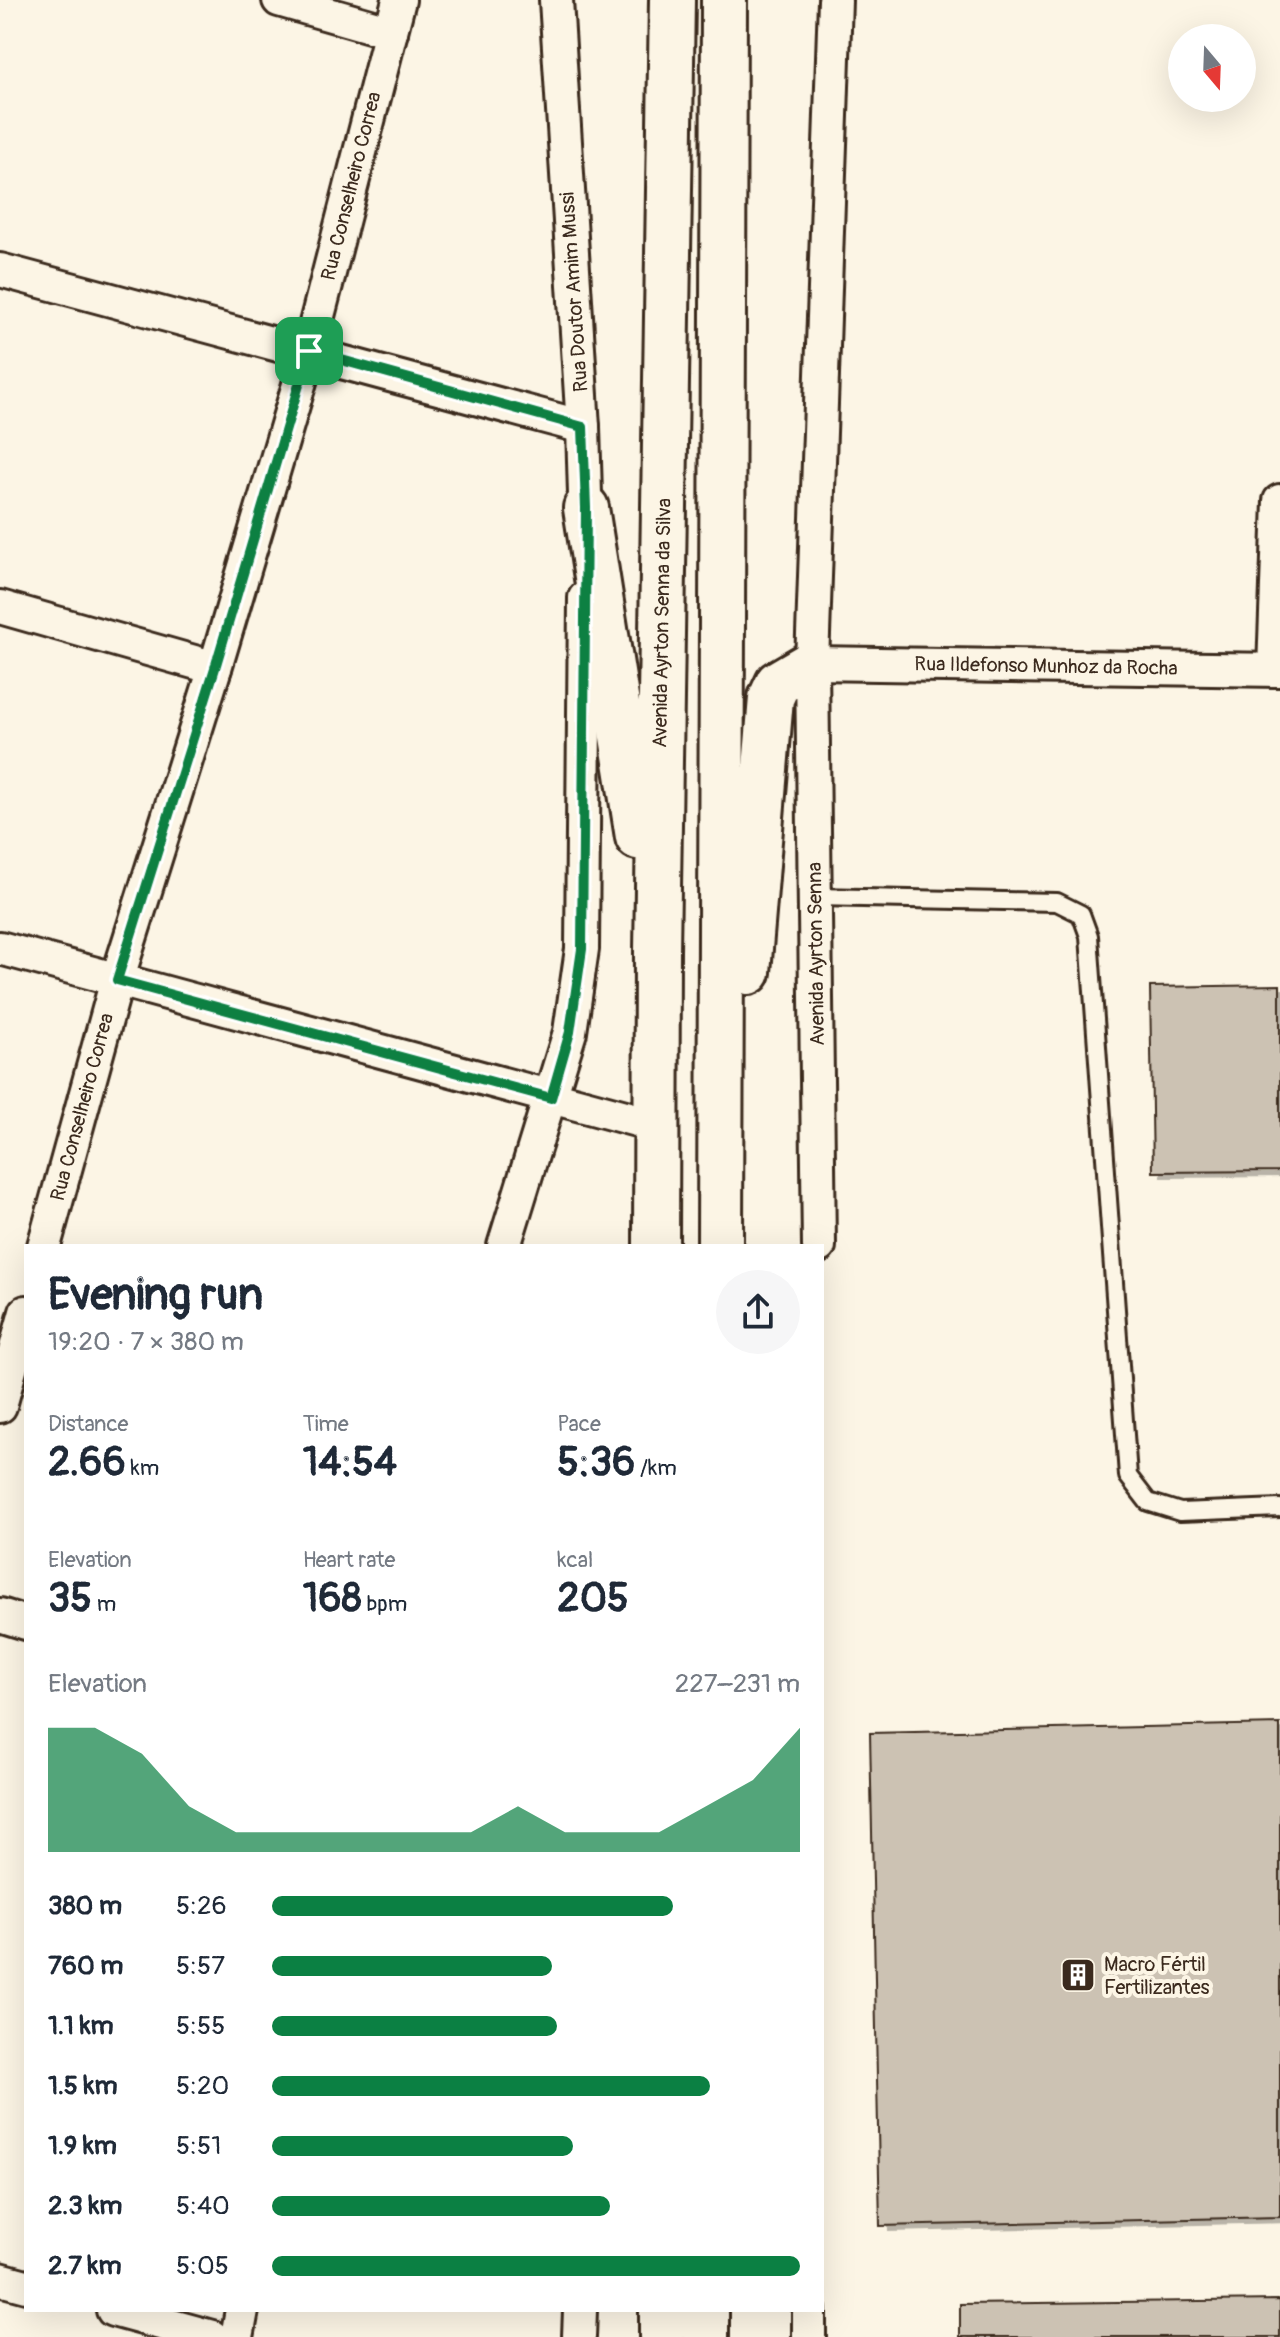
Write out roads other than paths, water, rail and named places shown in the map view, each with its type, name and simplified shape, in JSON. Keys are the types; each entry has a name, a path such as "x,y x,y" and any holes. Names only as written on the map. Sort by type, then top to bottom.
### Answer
{"highway":[{"name":"Avenida Ayrton Senna da Silva","path":"656,1244 657,951 672,0"},
{"path":"720,1244 724,0"},
{"path":"586,508 657,951"},
{"path":"722,1185 741,1053 771,698 778,683 812,663"},
{"path":"662,2312 662,2337"},
{"path":"706,2312 706,2337"}],"street":[{"path":"279,0 391,32"},
{"name":"Rua Conselheiro Correa","path":"45,1244 117,980 215,668 309,351 399,0"},
{"name":"Rua Doutor Amim Mussi","path":"505,1244 570,1032 582,949 586,508 556,0"},
{"name":"Avenida Ayrton Senna","path":"819,1244 812,663 835,0"},
{"path":"0,270 583,427"},
{"path":"1277,670 1280,501"},
{"path":"0,607 215,668"},
{"name":"Rua Ildefonso Munhoz da Rocha","path":"812,663 1277,670"},
{"path":"0,948 655,1125"},
{"path":"0,1406 24,1319"},
{"path":"0,1615 24,1622"},
{"path":"0,2279 24,2285"},
{"path":"120,2312 212,2337"},
{"path":"237,2337 242,2312"},
{"path":"579,2337 580,2312"},
{"path":"809,2312 809,2337"}],"lane":[{"path":"816,897 1057,902 1081,914 1089,936 1128,1476 1148,1502 1180,1512 1280,1508"}],"place":[{"name":"Macro Fértil Fertilizantes","path":"1078,1975"}]}
